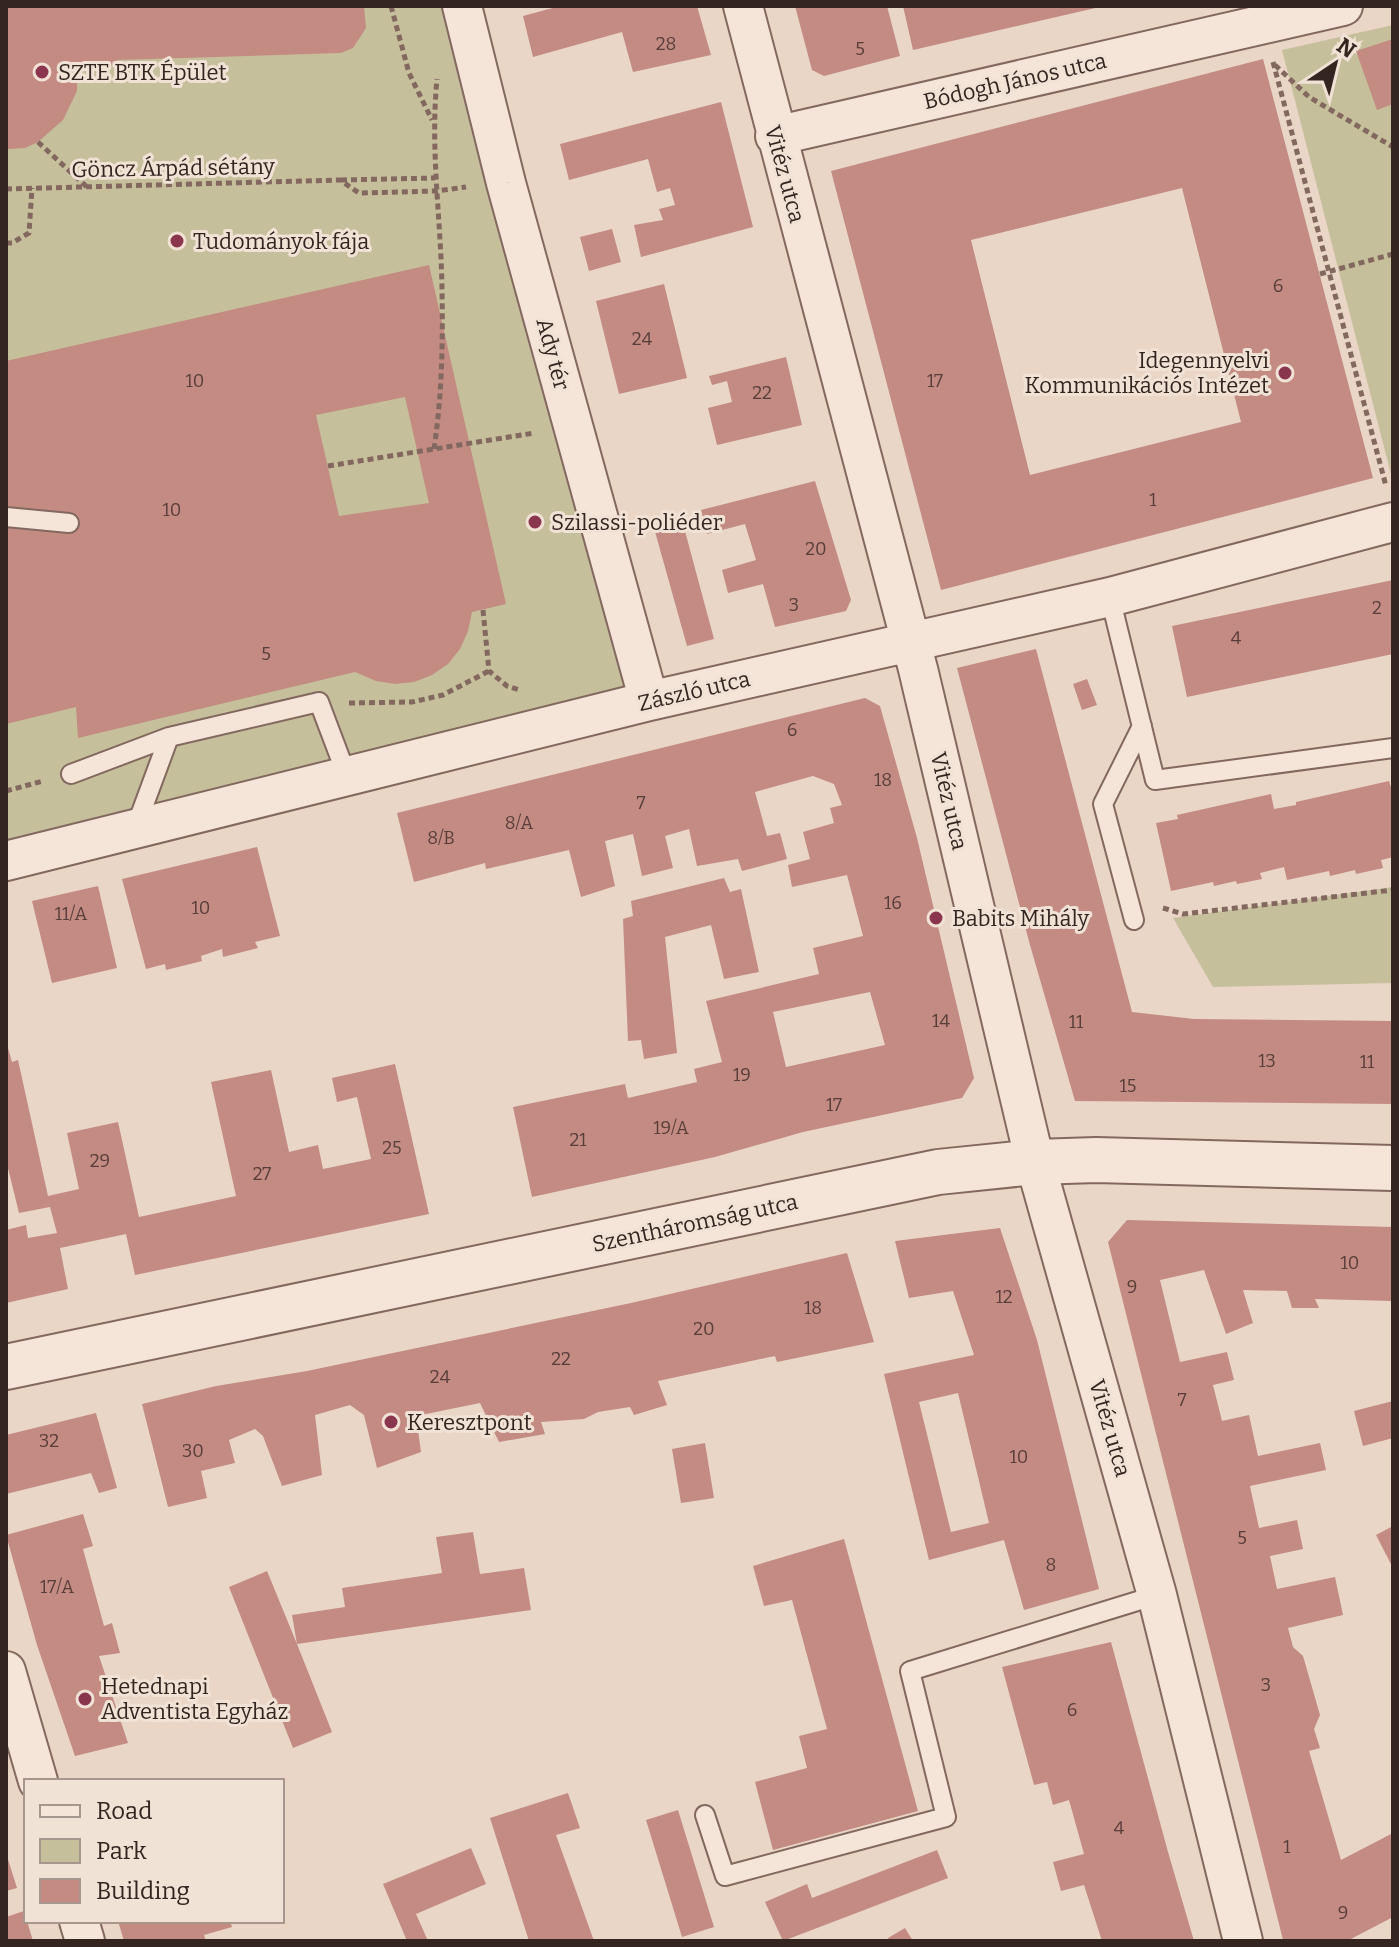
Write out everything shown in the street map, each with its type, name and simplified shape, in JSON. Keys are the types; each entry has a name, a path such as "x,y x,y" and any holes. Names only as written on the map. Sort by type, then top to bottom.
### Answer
{"street":[{"name":"Ady tér","path":"462,6 506,183 649,701"},
{"name":"Vitéz utca","path":"743,6 911,642 1035,1162 1157,1595 1243,1941"},
{"name":"Bódogh János utca","path":"775,136 1343,6"},
{"name":"Zászló utca","path":"6,861 649,701 1110,597 1388,512"},
{"name":"Szentháromság utca","path":"6,1367 938,1172 1035,1162 1096,1160 1393,1168"},
{"path":"6,1671 37,1779"}],"lane":[{"path":"6,517 69,523"},
{"path":"1110,597 1155,780 1393,748"},
{"path":"71,774 169,737 319,702 347,776"},
{"path":"1134,920 1103,804 1142,726"},
{"path":"135,829 169,737"},
{"path":"705,1815 725,1876 946,1817 910,1671 1157,1595"}],"path":[{"path":"391,6 409,73 433,121"},
{"path":"1255,26 1274,64 1388,512"},
{"path":"1274,64 1309,97 1393,147"},
{"path":"38,142 87,187"},
{"name":"Göncz Árpád sétány","path":"6,189 435,178"},
{"name":"Göncz Árpád sétány","path":"340,180 359,193 436,191 506,183"},
{"path":"6,243 29,233 32,188"},
{"path":"434,449 440,407 442,288 436,191"},
{"path":"1320,274 1393,254"},
{"path":"328,466 544,431"},
{"path":"483,610 489,671 507,686 522,690"},
{"path":"319,702 412,702 443,695 489,671"},
{"path":"6,791 71,774"},
{"path":"1127,896 1183,914 1393,890"}],"green space":[{"path":"6,6 466,6 649,701 6,861"},
{"path":"1393,25 1393,482 1282,50"},
{"path":"1393,887 1393,983 1213,987 1173,918"}],"building":[{"name":"SZTE BTK Épület","path":"6,6 364,6 366,28 353,48 341,53 117,60 117,65 77,67 77,91 63,120 38,142 25,148 6,149"},
{"path":"560,6 697,6 711,55 633,72 622,32 533,57 523,16"},
{"path":"795,6 887,6 900,56 824,76 812,70"},
{"path":"903,6 1100,6 1100,7 913,50"},
{"path":"1393,39 1393,104 1377,110 1356,51"},
{"path":"1263,59 1373,478 941,590 831,171","holes":["1182,188 1241,422 1030,475 971,240"]},
{"path":"721,102 753,227 641,257 634,225 663,220 659,209 675,205 670,188 657,192 648,159 569,180 560,144"},
{"path":"612,229 621,262 589,271 580,237"},
{"path":"429,265 506,604 472,612 460,649 448,664 414,682 395,684 376,681 355,672 78,738 76,707 6,724 6,361","holes":["405,397 429,503 339,516 316,415"]},
{"path":"664,284 687,378 619,394 596,301"},
{"path":"786,357 802,425 717,445 708,408 732,402 727,381 712,385 709,376"},
{"path":"815,481 851,600 846,611 775,627 763,584 728,593 722,570 756,560 745,524 707,534 701,510"},
{"path":"682,520 714,639 687,646 654,528"},
{"path":"1393,580 1393,654 1187,697 1172,626"},
{"path":"1036,649 1132,1012 1194,1019 1393,1021 1393,1104 1075,1101 957,668"},
{"path":"1087,679 1097,705 1082,710 1073,684"},
{"path":"865,698 880,706 917,838 974,1078 962,1098 803,1132 715,1157 532,1197 513,1107 625,1084 628,1098 697,1082 694,1069 722,1062 706,1001 819,974 813,948 863,936 847,875 792,887 788,865 810,859 803,832 834,823 830,808 842,805 834,784 813,776 755,792 767,836 780,833 787,859 742,871 738,859 697,866 689,829 665,836 673,868 642,876 633,834 605,841 615,886 581,897 569,850 486,869 485,863 414,882 397,813","holes":["870,992 885,1045 786,1067 773,1012"]},
{"path":"1389,781 1393,794 1393,857 1381,860 1383,868 1330,876 1329,871 1287,880 1284,867 1260,873 1262,879 1214,886 1213,882 1171,891 1156,823 1178,819 1177,815 1271,794 1274,809"},
{"path":"257,847 280,936 255,942 258,948 223,957 222,949 201,956 202,961 166,970 165,964 146,969 122,879"},
{"path":"724,878 730,892 741,889 759,972 724,979 711,925 665,937 677,1053 644,1059 641,1040 628,1041 623,919 633,916 631,901"},
{"path":"98,886 117,968 52,983 32,901"},
{"path":"6,1041 12,1062 18,1060 48,1196 79,1189 67,1133 118,1122 139,1217 236,1196 211,1082 271,1070 289,1152 318,1145 323,1169 371,1159 357,1097 337,1102 332,1078 395,1064 429,1214 135,1275 126,1234 60,1248 68,1289 6,1303 6,1230 26,1225 28,1238 57,1233 50,1207 19,1213 6,1160"},
{"path":"1127,1220 1393,1227 1393,1301 1315,1299 1319,1308 1292,1308 1287,1291 1243,1290 1253,1323 1226,1334 1204,1270 1160,1280 1180,1362 1227,1352 1234,1380 1213,1385 1222,1421 1249,1415 1258,1456 1320,1443 1326,1470 1250,1486 1259,1528 1297,1520 1303,1549 1270,1556 1277,1589 1335,1577 1343,1615 1288,1628 1293,1647 1303,1656 1320,1715 1314,1729 1320,1748 1309,1751 1341,1860 1393,1833 1393,1917 1347,1941 1283,1940 1108,1242"},
{"path":"1000,1228 1037,1340 1099,1589 1024,1610 1004,1540 929,1560 884,1374 974,1355 953,1291 909,1298 895,1241","holes":["958,1393 989,1523 951,1532 919,1402"]},
{"path":"847,1253 874,1342 777,1362 775,1356 658,1381 667,1405 634,1415 630,1407 598,1412 584,1419 541,1422 545,1434 499,1442 480,1403 416,1416 421,1452 377,1468 364,1415 350,1405 315,1415 322,1475 282,1486 263,1436 255,1429 229,1440 235,1463 201,1471 207,1498 168,1507 142,1404 216,1386 307,1371 631,1303"},
{"path":"1393,1401 1393,1438 1363,1446 1354,1411"},
{"path":"96,1413 117,1488 99,1493 91,1473 6,1494 6,1435"},
{"path":"705,1443 714,1498 681,1503 672,1449"},
{"path":"83,1514 93,1546 83,1549 104,1626 112,1623 120,1653 99,1656 128,1743 75,1756 37,1645 6,1535"},
{"path":"1393,1526 1393,1568 1376,1535"},
{"path":"473,1532 480,1574 524,1568 531,1610 297,1644 292,1615 345,1607 342,1588 442,1573 436,1537"},
{"path":"844,1539 918,1811 773,1850 755,1782 807,1768 799,1736 827,1729 792,1600 764,1606 753,1566"},
{"path":"267,1571 332,1732 293,1748 229,1587"},
{"path":"1111,1642 1194,1941 1102,1941 1084,1885 1061,1891 1053,1862 1084,1854 1069,1800 1053,1805 1047,1782 1034,1785 1002,1667"},
{"path":"568,1793 580,1828 556,1835 594,1941 529,1941 490,1818"},
{"path":"678,1810 714,1927 682,1937 646,1820"},
{"path":"471,1848 486,1884 416,1914 428,1941 407,1941 383,1884"},
{"path":"937,1850 948,1878 783,1941 765,1902 807,1884 812,1898"},
{"path":"6,1853 17,1888 6,1891"},
{"path":"24,1911 24,1923 28,1923 33,1941 6,1941 6,1917"},
{"path":"119,1923 231,1923 232,1927 204,1935 206,1941 124,1941"},
{"path":"905,1928 913,1941 890,1941 888,1938"}],"place":[{"name":"SZTE BTK Épület","path":"42,72"},
{"name":"Tudományok fája","path":"177,241"},
{"name":"Idegennyelvi Kommunikációs Intézet","path":"1285,373"},
{"name":"Szilassi-poliéder","path":"535,522"},
{"name":"Babits Mihály","path":"936,918"},
{"name":"Keresztpont","path":"391,1422"},
{"name":"Hetednapi Adventista Egyház","path":"85,1699"}]}
